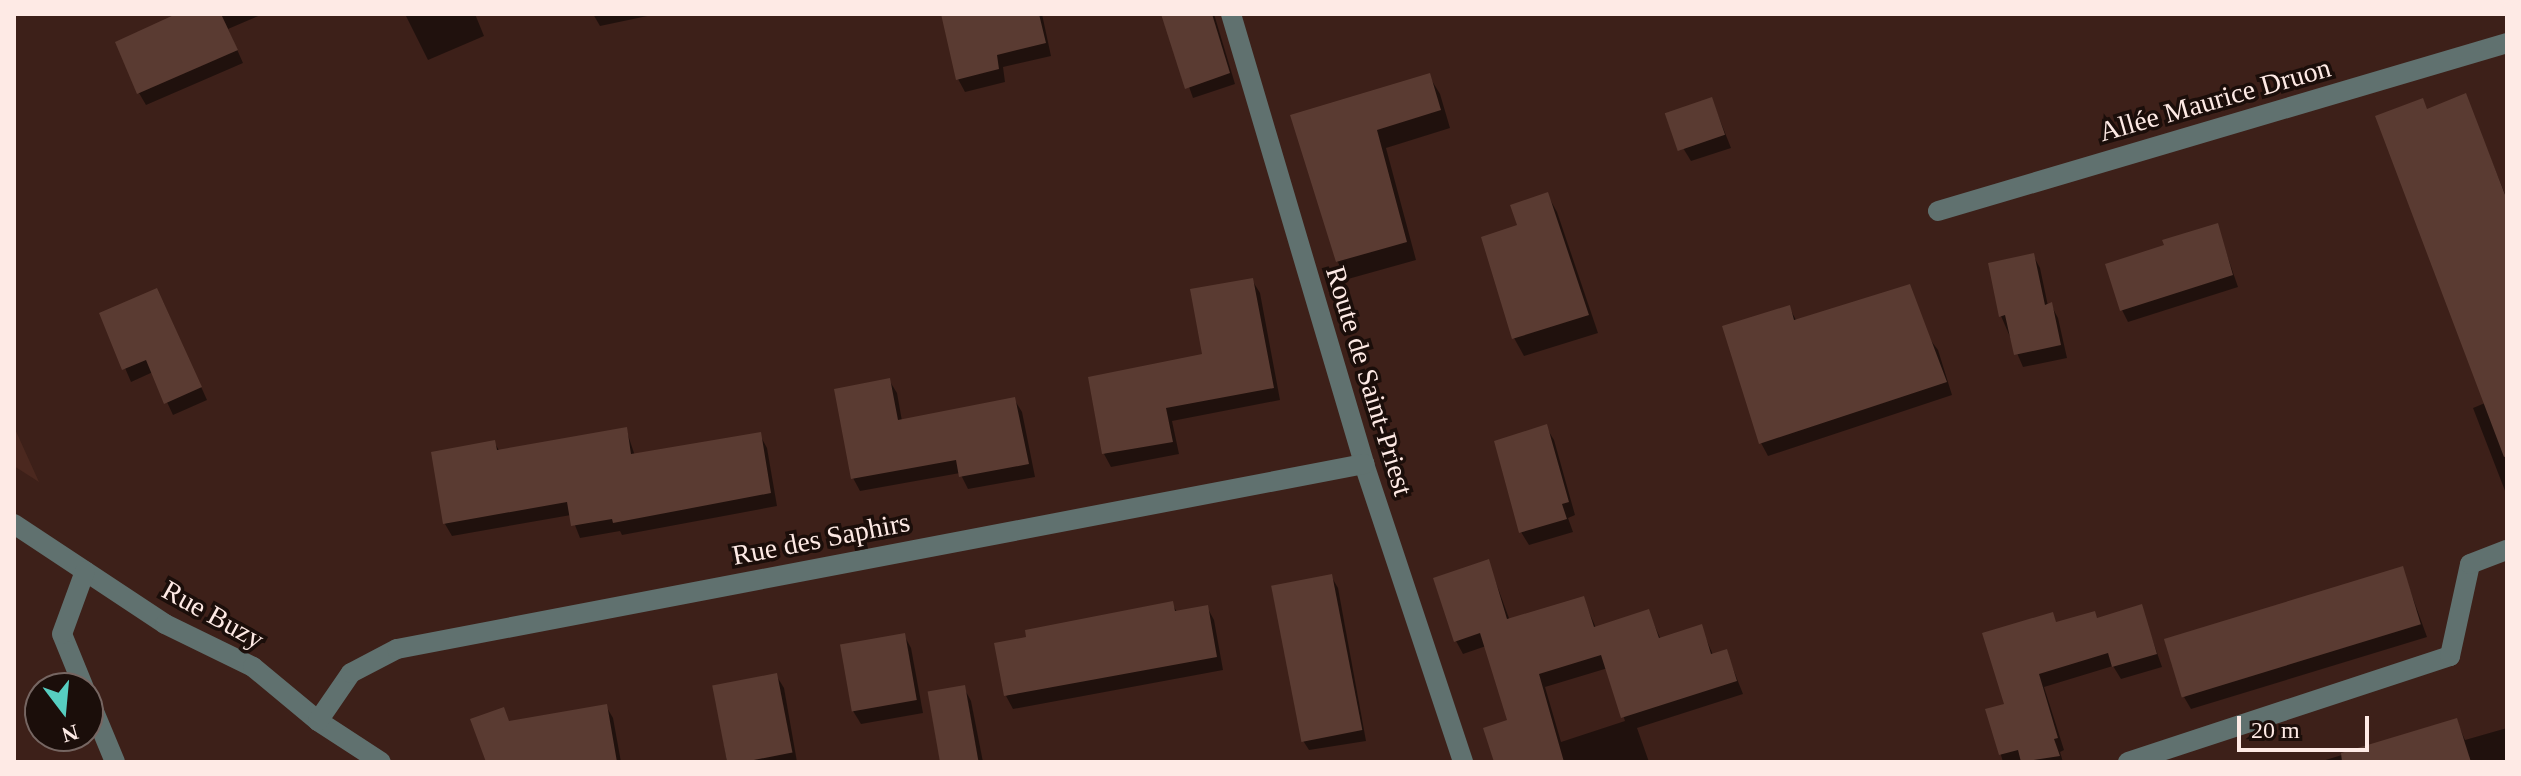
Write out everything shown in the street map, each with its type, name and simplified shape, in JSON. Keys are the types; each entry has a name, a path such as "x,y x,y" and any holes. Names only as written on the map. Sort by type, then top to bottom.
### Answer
{"street":[{"name":"Route de Saint-Priest","path":"1231,14 1364,464 1463,762"},
{"name":"Allée Maurice Druon","path":"1938,211 2507,43"},
{"name":"Rue des Saphirs","path":"318,721 351,673 397,649 1364,464"},
{"name":"Rue Buzy","path":"14,524 165,624 253,667 318,721 381,762"},
{"path":"2128,762 2450,656 2470,564 2507,550"},
{"path":"77,672 62,634 85,571"},
{"path":"104,736 115,762"}],"shaded area":[{"path":"14,427 39,482 14,466"}],"building":[{"path":"176,14 221,14 238,50 137,94 115,42"},
{"path":"941,14 1039,14 1046,43 997,55 999,69 956,80"},
{"path":"1161,14 1212,14 1230,73 1185,89"},
{"path":"1430,73 1441,110 1377,130 1407,242 1336,262 1290,115"},
{"path":"2466,93 2507,200 2507,456 2504,457 2375,116 2423,98 2427,109"},
{"path":"1712,97 1725,135 1678,151 1665,113"},
{"path":"1548,192 1589,315 1512,339 1481,237 1517,225 1510,205"},
{"path":"2218,223 2233,275 2120,311 2105,264 2164,245 2162,240"},
{"path":"2034,253 2045,305 2052,302 2061,345 2014,355 2005,315 1999,317 1988,263"},
{"path":"1253,278 1274,388 1166,408 1173,442 1102,454 1088,377 1202,354 1190,289"},
{"path":"1910,284 1947,382 1759,444 1722,326 1790,305 1794,320"},
{"path":"157,288 202,387 164,404 146,360 122,370 99,313"},
{"path":"890,378 898,420 1015,397 1029,464 959,477 956,460 851,479 834,389"},
{"path":"1547,424 1569,502 1562,504 1567,519 1519,533 1494,441"},
{"path":"627,427 631,454 761,432 771,493 613,523 612,519 571,526 567,502 443,524 431,452 495,440 497,450"},
{"path":"1489,559 1507,619 1584,596 1594,627 1649,609 1659,638 1702,624 1711,654 1727,649 1737,681 1621,718 1601,655 1539,674 1564,762 1494,762 1483,728 1507,720 1480,633 1454,642 1433,578"},
{"path":"2403,566 2421,624 2182,697 2164,639"},
{"path":"1332,574 1362,730 1301,742 1271,586"},
{"path":"1173,601 1175,611 1208,605 1217,657 1004,696 994,643 1026,637 1025,630"},
{"path":"2142,604 2157,654 2112,667 2108,653 2039,674 2058,738 2054,739 2060,756 2021,762 2018,750 1999,755 1985,709 2004,704 1982,633 2053,612 2056,622 2095,611 2097,618"},
{"path":"905,633 917,700 852,711 840,644"},
{"path":"777,673 792,753 727,762 712,686"},
{"path":"965,685 979,762 940,762 928,692"},
{"path":"607,704 617,762 486,762 470,719 504,707 509,721"},
{"path":"2457,718 2471,762 2342,762 2341,753"}]}
